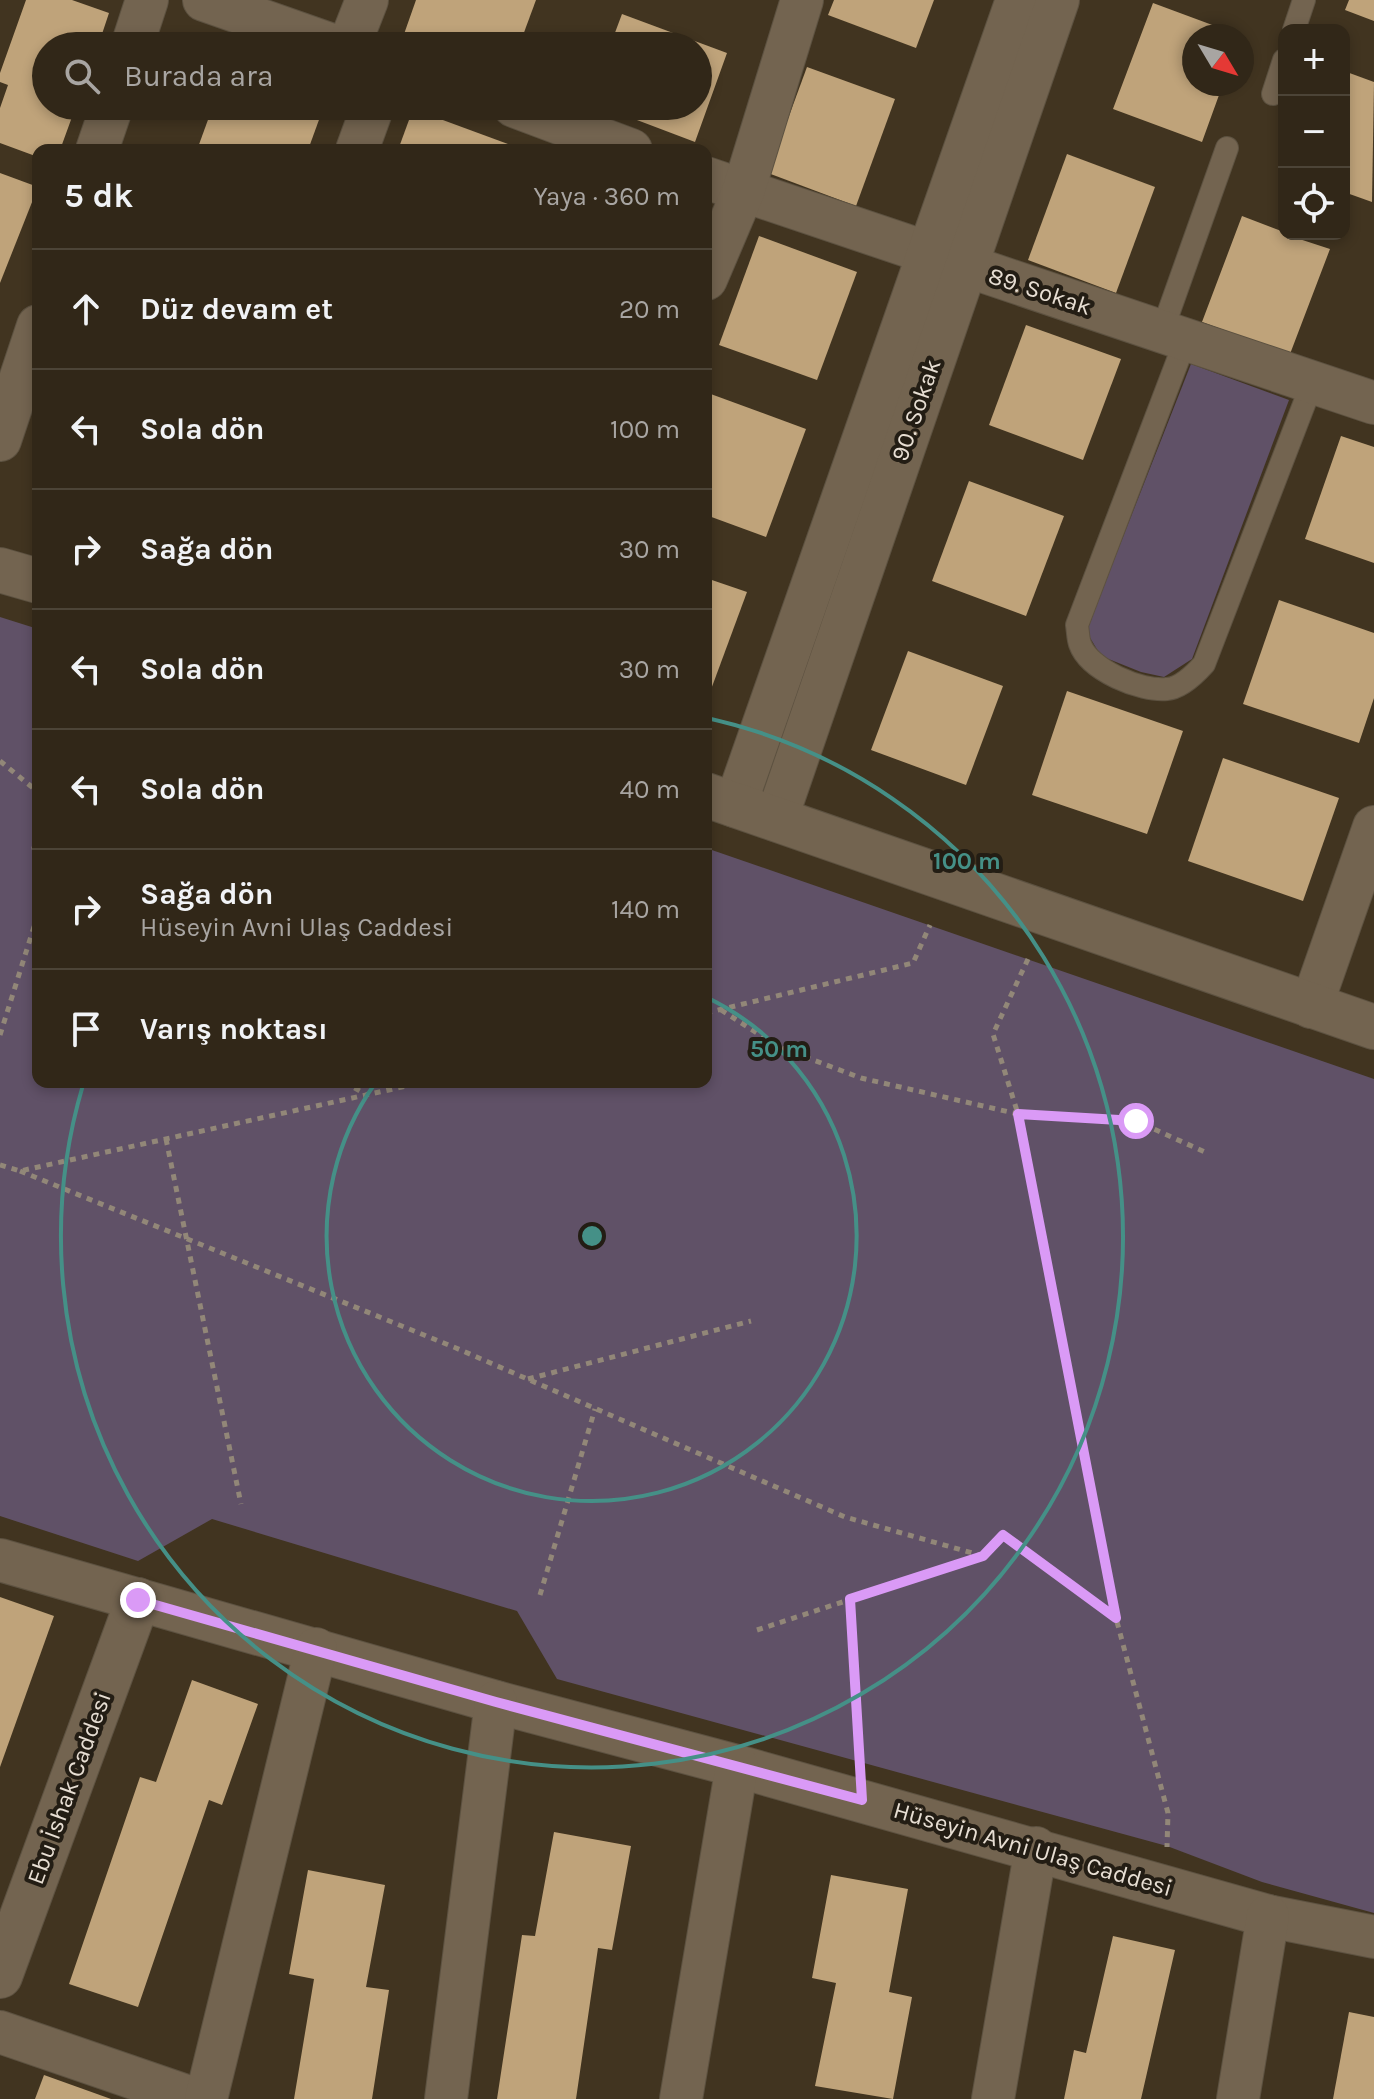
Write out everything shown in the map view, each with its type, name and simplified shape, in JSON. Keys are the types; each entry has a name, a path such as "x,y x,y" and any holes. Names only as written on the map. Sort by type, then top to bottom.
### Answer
{"main road":[{"path":"0,570 32,579"},
{"path":"721,800 1374,1027"},
{"name":"Ebu İshak Caddesi","path":"0,1976 138,1600"}],"street":[{"path":"137,32 147,0"},
{"path":"204,0 295,32"},
{"path":"354,32 367,0"},
{"name":"90. Sokak","path":"776,820 946,260 1017,0"},
{"name":"90. Sokak","path":"721,800 1058,0"},
{"path":"712,248 724,185 798,1"},
{"path":"99,144 107,120"},
{"path":"359,144 368,120"},
{"path":"551,120 615,144"},
{"name":"89. Sokak","path":"724,185 1313,381 1372,396"},
{"path":"0,440 32,344"},
{"path":"1311,1007 1374,827"},
{"name":"Hüseyin Avni Ulaş Caddesi","path":"0,1560 496,1702 1036,1848 1268,1916 1374,1937"},
{"path":"206,2099 316,1649"},
{"path":"446,2099 496,1702"},
{"path":"681,2099 737,1766"},
{"path":"993,2099 1036,1848"},
{"path":"1238,2099 1268,1916"},
{"path":"0,2032 195,2099"}],"lane":[{"path":"1296,24 1304,0"},
{"path":"1273,94 1278,79"},
{"path":"1227,148 1174,335 1077,625 1080,646 1094,665 1133,684 1169,690 1190,678 1204,664 1313,381"}],"path":[{"path":"0,761 32,787"},
{"path":"712,1012 913,963 930,925"},
{"path":"0,1035 32,933"},
{"path":"1028,959 993,1034 1018,1114 1116,1618 1168,1813 1166,1886"},
{"path":"721,1010 779,1047 861,1078 1018,1114 1136,1121 1207,1153"},
{"path":"354,1088 368,1096"},
{"path":"20,1171 401,1088"},
{"path":"166,1139 241,1504"},
{"path":"0,1165 527,1379 845,1517 983,1556"},
{"path":"527,1379 751,1321"},
{"path":"540,1595 595,1409"},
{"path":"757,1630 983,1556 1003,1535 1116,1618"},
{"path":"850,1599 862,1800"}],"shaded area":[{"path":"1191,364 1289,400 1192,659 1164,677 1141,672 1101,656 1086,631"},
{"path":"0,617 32,627 32,1088 712,1088 712,850 1374,1079 1374,1913 1262,1882 1167,1846 557,1679 517,1611 212,1519 138,1561 0,1516"}],"building":[{"path":"26,0 72,0 109,13 103,32 32,32 32,120 71,120 62,144 32,144 32,155 0,143 0,108 8,85 0,82 0,73"},
{"path":"416,0 536,0 524,32 405,32"},
{"path":"834,0 934,0 916,48 828,15"},
{"path":"1349,0 1374,0 1374,21 1345,10"},
{"path":"1153,3 1210,24 1182,24 1182,96 1219,96 1202,142 1113,109"},
{"path":"622,14 670,32 615,32"},
{"path":"712,47 727,53 712,95"},
{"path":"807,67 895,99 856,206 768,173"},
{"path":"1350,73 1374,82 1372,202 1350,194"},
{"path":"208,120 319,120 310,144 199,144"},
{"path":"409,120 443,120 508,144 400,144"},
{"path":"637,120 703,120 695,142"},
{"path":"1067,154 1155,187 1116,293 1028,260"},
{"path":"0,173 32,185 32,202 0,283"},
{"path":"1242,216 1278,230 1278,240 1302,240 1330,249 1290,354 1202,322"},
{"path":"759,236 857,272 817,380 719,345"},
{"path":"1026,325 1121,359 1083,460 989,425"},
{"path":"712,394 806,429 766,537 712,517"},
{"path":"1341,436 1374,447 1374,563 1305,539"},
{"path":"969,481 1064,516 1026,616 932,581"},
{"path":"712,580 747,592 712,687"},
{"path":"1279,600 1374,633 1374,698 1359,743 1243,704"},
{"path":"908,651 1003,686 966,785 871,750"},
{"path":"1067,691 1183,731 1147,834 1032,795"},
{"path":"1223,758 1339,798 1303,901 1188,861"},
{"path":"0,1597 54,1616 0,1767"},
{"path":"192,1680 258,1704 222,1805 209,1800 138,2007 69,1984 140,1777 156,1782"},
{"path":"554,1832 631,1846 612,1950 598,1948 576,2099 497,2099 522,1935 535,1936"},
{"path":"308,1870 385,1885 366,1987 389,1990 372,2099 294,2099 314,1979 289,1974"},
{"path":"831,1875 908,1889 889,1992 912,1997 893,2099 815,2086 836,1983 812,1978"},
{"path":"1113,1936 1175,1950 1141,2099 1064,2099 1074,2050 1086,2053"},
{"path":"1349,2012 1374,2017 1374,2099 1333,2099"},
{"path":"44,2075 111,2099 35,2099"}],"route":[{"path":"138,1600 496,1702 862,1800 850,1599 983,1556 1003,1535 1116,1618 1018,1114 1136,1121"}]}
